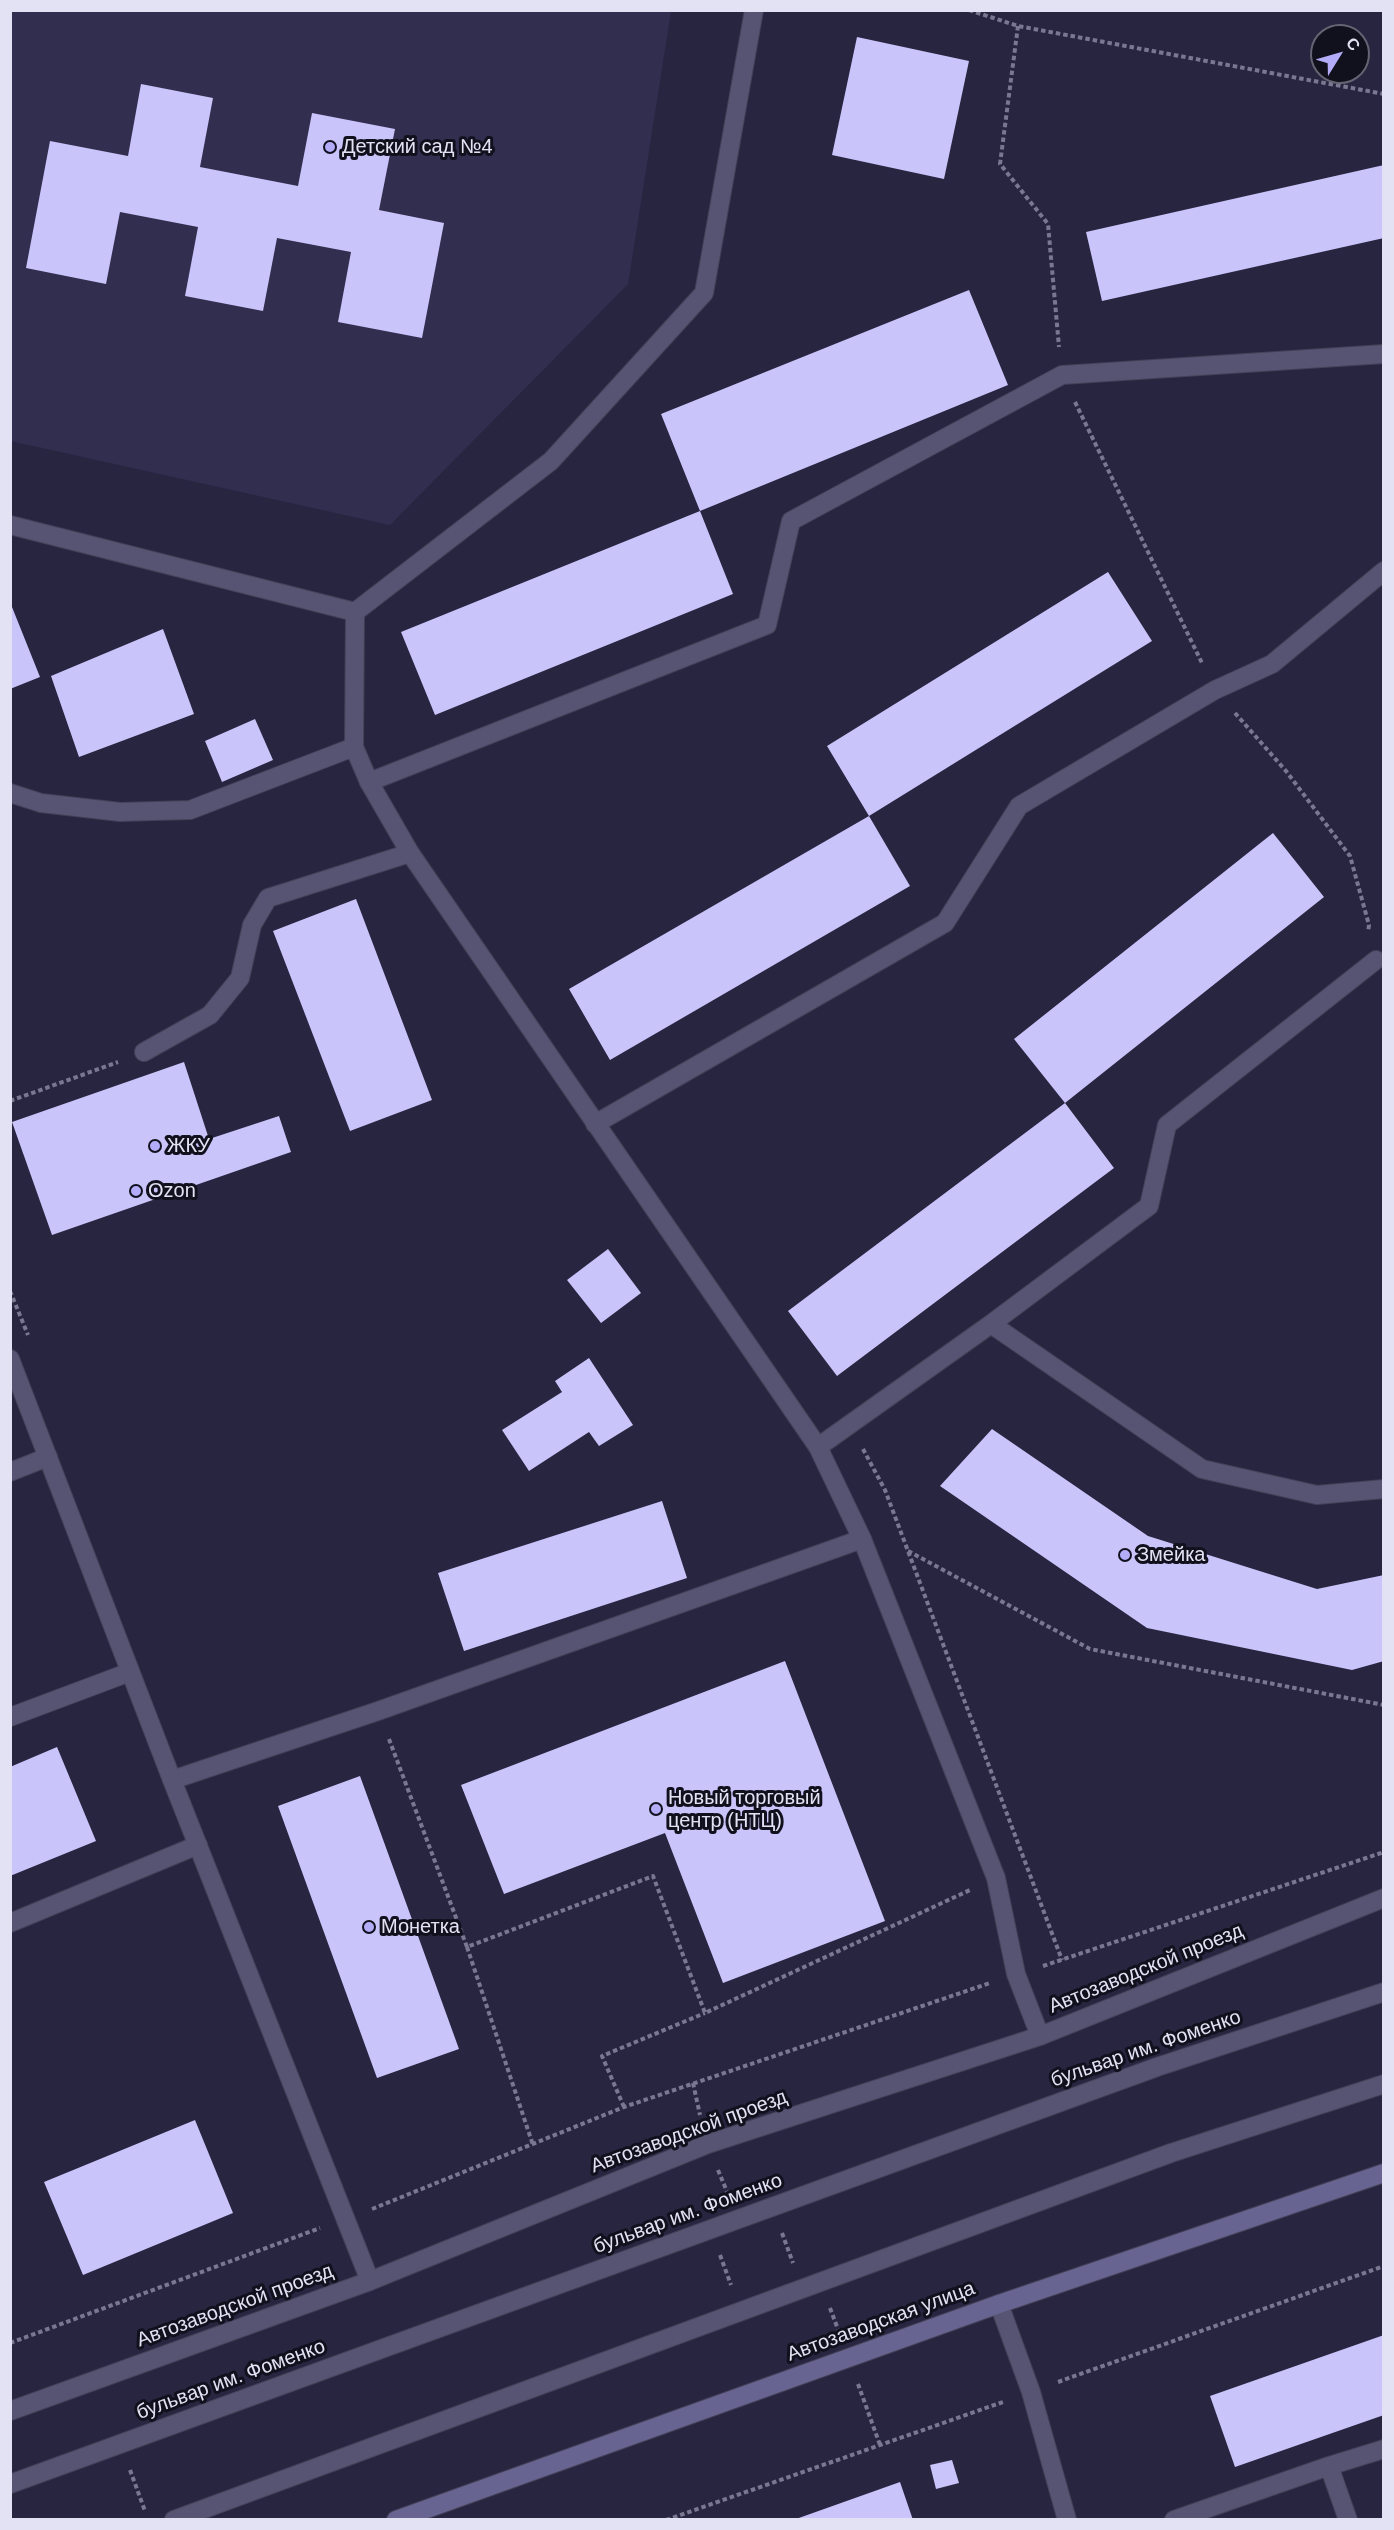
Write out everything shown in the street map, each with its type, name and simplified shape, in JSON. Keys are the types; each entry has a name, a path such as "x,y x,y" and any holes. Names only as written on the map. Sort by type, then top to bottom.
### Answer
{"street":[{"path":"355,612 551,461 704,293 754,10"},
{"path":"369,782 767,626 791,521 1062,375 1383,354"},
{"path":"10,525 355,612"},
{"path":"595,1124 945,923 1019,806 1215,690 1272,664 1383,572"},
{"path":"355,612 354,747 369,782 410,854 818,1447 862,1539 996,1878 1016,1974 1040,2036"},
{"path":"10,793 41,803 120,812 190,810 354,747"},
{"path":"144,1052 210,1015 240,978 252,925 268,898 410,854"},
{"path":"818,1447 992,1324 1149,1206 1167,1125 1376,960"},
{"path":"992,1324 1202,1469 1317,1495 1383,1489"},
{"path":"10,1359 369,2281"},
{"path":"10,1472 48,1457"},
{"path":"172,1780 378,1710 862,1539"},
{"path":"10,1718 130,1672"},
{"path":"10,1923 198,1845"},
{"name":"Автозаводской проезд","path":"10,2411 369,2281 708,2144 1040,2036 1383,1898"},
{"name":"бульвар им. Фоменко","path":"10,2484 1157,2067 1383,1992"},
{"path":"174,2520 1171,2153 1383,2084"},
{"name":"Автозаводская улица","path":"396,2520 999,2304 1383,2173"},
{"path":"999,2304 1030,2392 1066,2520"},
{"path":"1174,2520 1383,2449"},
{"path":"1329,2466 1348,2520"}],"path":[{"path":"969,10 1018,26 1383,94"},
{"path":"1018,26 1000,164 1048,224 1062,375 1215,690 1286,771 1350,856 1369,926 1362,972"},
{"path":"10,1101 144,1052"},
{"path":"849,1425 885,1490 1062,1960"},
{"path":"908,1551 1090,1648 1383,1705"},
{"path":"378,1710 466,1947 533,2145"},
{"path":"10,2343 345,2219 624,2107 1383,1852"},
{"path":"624,2107 602,2056 705,2013 1026,1866"},
{"path":"466,1947 652,1876 705,2013"},
{"path":"773,2207 802,2289"},
{"path":"710,2229 741,2311"},
{"path":"120,2444 149,2520"}],"shaded area":[{"name":"Детский сад №4","path":"11,11 671,11 628,284 390,525 11,441"}],"building":[{"path":"857,37 969,61 944,179 832,155"},
{"path":"141,84 213,98 200,167 298,186 312,113 395,129 379,210 444,223 422,338 338,322 351,252 277,238 263,311 185,296 198,227 120,212 106,284 26,268 50,141 128,156"},
{"path":"1384,165 1384,238 1102,301 1086,232"},
{"path":"969,290 1008,385 700,511 661,414"},
{"path":"700,511 733,594 435,715 401,632"},
{"path":"1108,572 1152,641 869,816 827,746"},
{"path":"10,602 40,677 10,689"},
{"path":"163,629 194,714 79,757 51,676"},
{"path":"255,719 273,760 222,782 205,741"},
{"path":"869,816 910,886 610,1060 569,989"},
{"path":"1273,833 1324,897 1065,1103 1014,1039"},
{"path":"356,899 432,1100 350,1131 273,931"},
{"name":"ЖКУ","path":"184,1062 209,1139 279,1116 291,1152 52,1235 12,1122"},
{"path":"1065,1103 1114,1168 837,1376 788,1311"},
{"path":"608,1249 641,1293 601,1323 567,1280"},
{"path":"589,1358 633,1425 599,1446 589,1432 529,1471 502,1430 562,1392 555,1381"},
{"name":"Змейка","path":"992,1429 1148,1536 1317,1589 1384,1575 1384,1661 1352,1670 1147,1628 940,1486"},
{"path":"662,1501 687,1578 464,1651 438,1573"},
{"name":"Новый торговый центр (НТЦ)","path":"785,1661 885,1921 723,1983 665,1833 504,1894 461,1785"},
{"path":"57,1747 96,1841 10,1876 10,1767"},
{"name":"Монетка","path":"360,1776 459,2049 377,2078 278,1806"},
{"path":"195,2120 233,2213 83,2275 44,2182"},
{"path":"1384,2335 1384,2415 1235,2467 1210,2396"},
{"path":"952,2460 959,2483 936,2489 930,2465"},
{"path":"900,2482 913,2520 796,2520 796,2519"}],"place":[{"name":"Детский сад №4","path":"330,147"},
{"name":"ЖКУ","path":"155,1146"},
{"name":"Ozon","path":"136,1191"},
{"name":"Змейка","path":"1125,1555"},
{"name":"Новый торговый центр (НТЦ)","path":"656,1809"},
{"name":"Монетка","path":"369,1927"}]}
